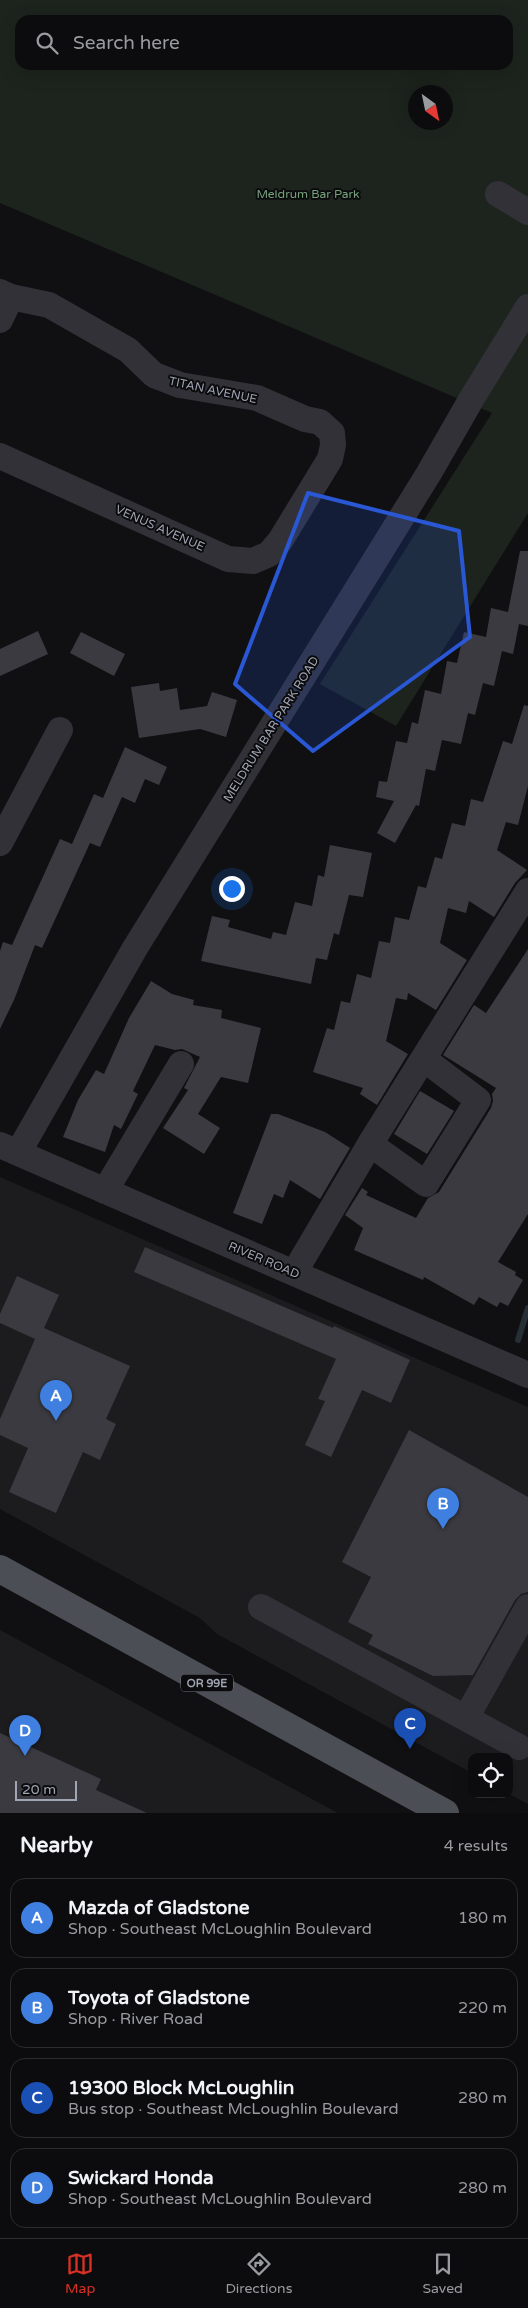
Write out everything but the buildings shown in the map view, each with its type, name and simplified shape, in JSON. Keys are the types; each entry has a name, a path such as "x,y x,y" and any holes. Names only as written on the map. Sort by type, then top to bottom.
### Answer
{"main road":[{"name":"OR 99E","path":"0,1569 445,1813"}],"street":[{"path":"498,194 528,212"},
{"path":"0,320 6,294"},
{"name":"TITAN AVENUE","path":"6,294 49,305 128,350 154,376 180,385 257,398 305,419 320,422 332,434 333,445 330,459 302,506"},
{"name":"MELDRUM BAR PARK ROAD","path":"9,1149 429,473 528,307"},
{"name":"VENUS AVENUE","path":"0,456 228,559 253,561 268,554 280,541 302,506"},
{"path":"0,843 60,730"},
{"path":"294,1273 370,1144 526,899"},
{"path":"370,1144 426,1184 478,1100 424,1060"},
{"path":"105,1191 181,1064"},
{"name":"RIVER ROAD","path":"9,1149 528,1375"},
{"path":"261,1607 519,1747"},
{"path":"466,1718 528,1607"}],"highlighted area":[{"path":"308,493 459,531 470,637 313,751 235,684"}],"shaded area":[{"path":"0,1177 528,1407 528,1804 513,1796 513,1753 468,1753 468,1771 217,1634 200,1618 0,1509"},
{"path":"0,1630 214,1746 338,1813 0,1813"}],"green space":[{"name":"Meldrum Bar Park","path":"0,0 528,0 528,513 396,726 320,684 492,413 0,203"}],"waterway":[{"path":"518,1340 528,1308"}],"place":[{"name":"Mazda of Gladstone","path":"56,1421"},
{"name":"Toyota of Gladstone","path":"443,1529"},
{"name":"19300 Block McLoughlin","path":"410,1749"},
{"name":"Swickard Honda","path":"25,1756"}]}
